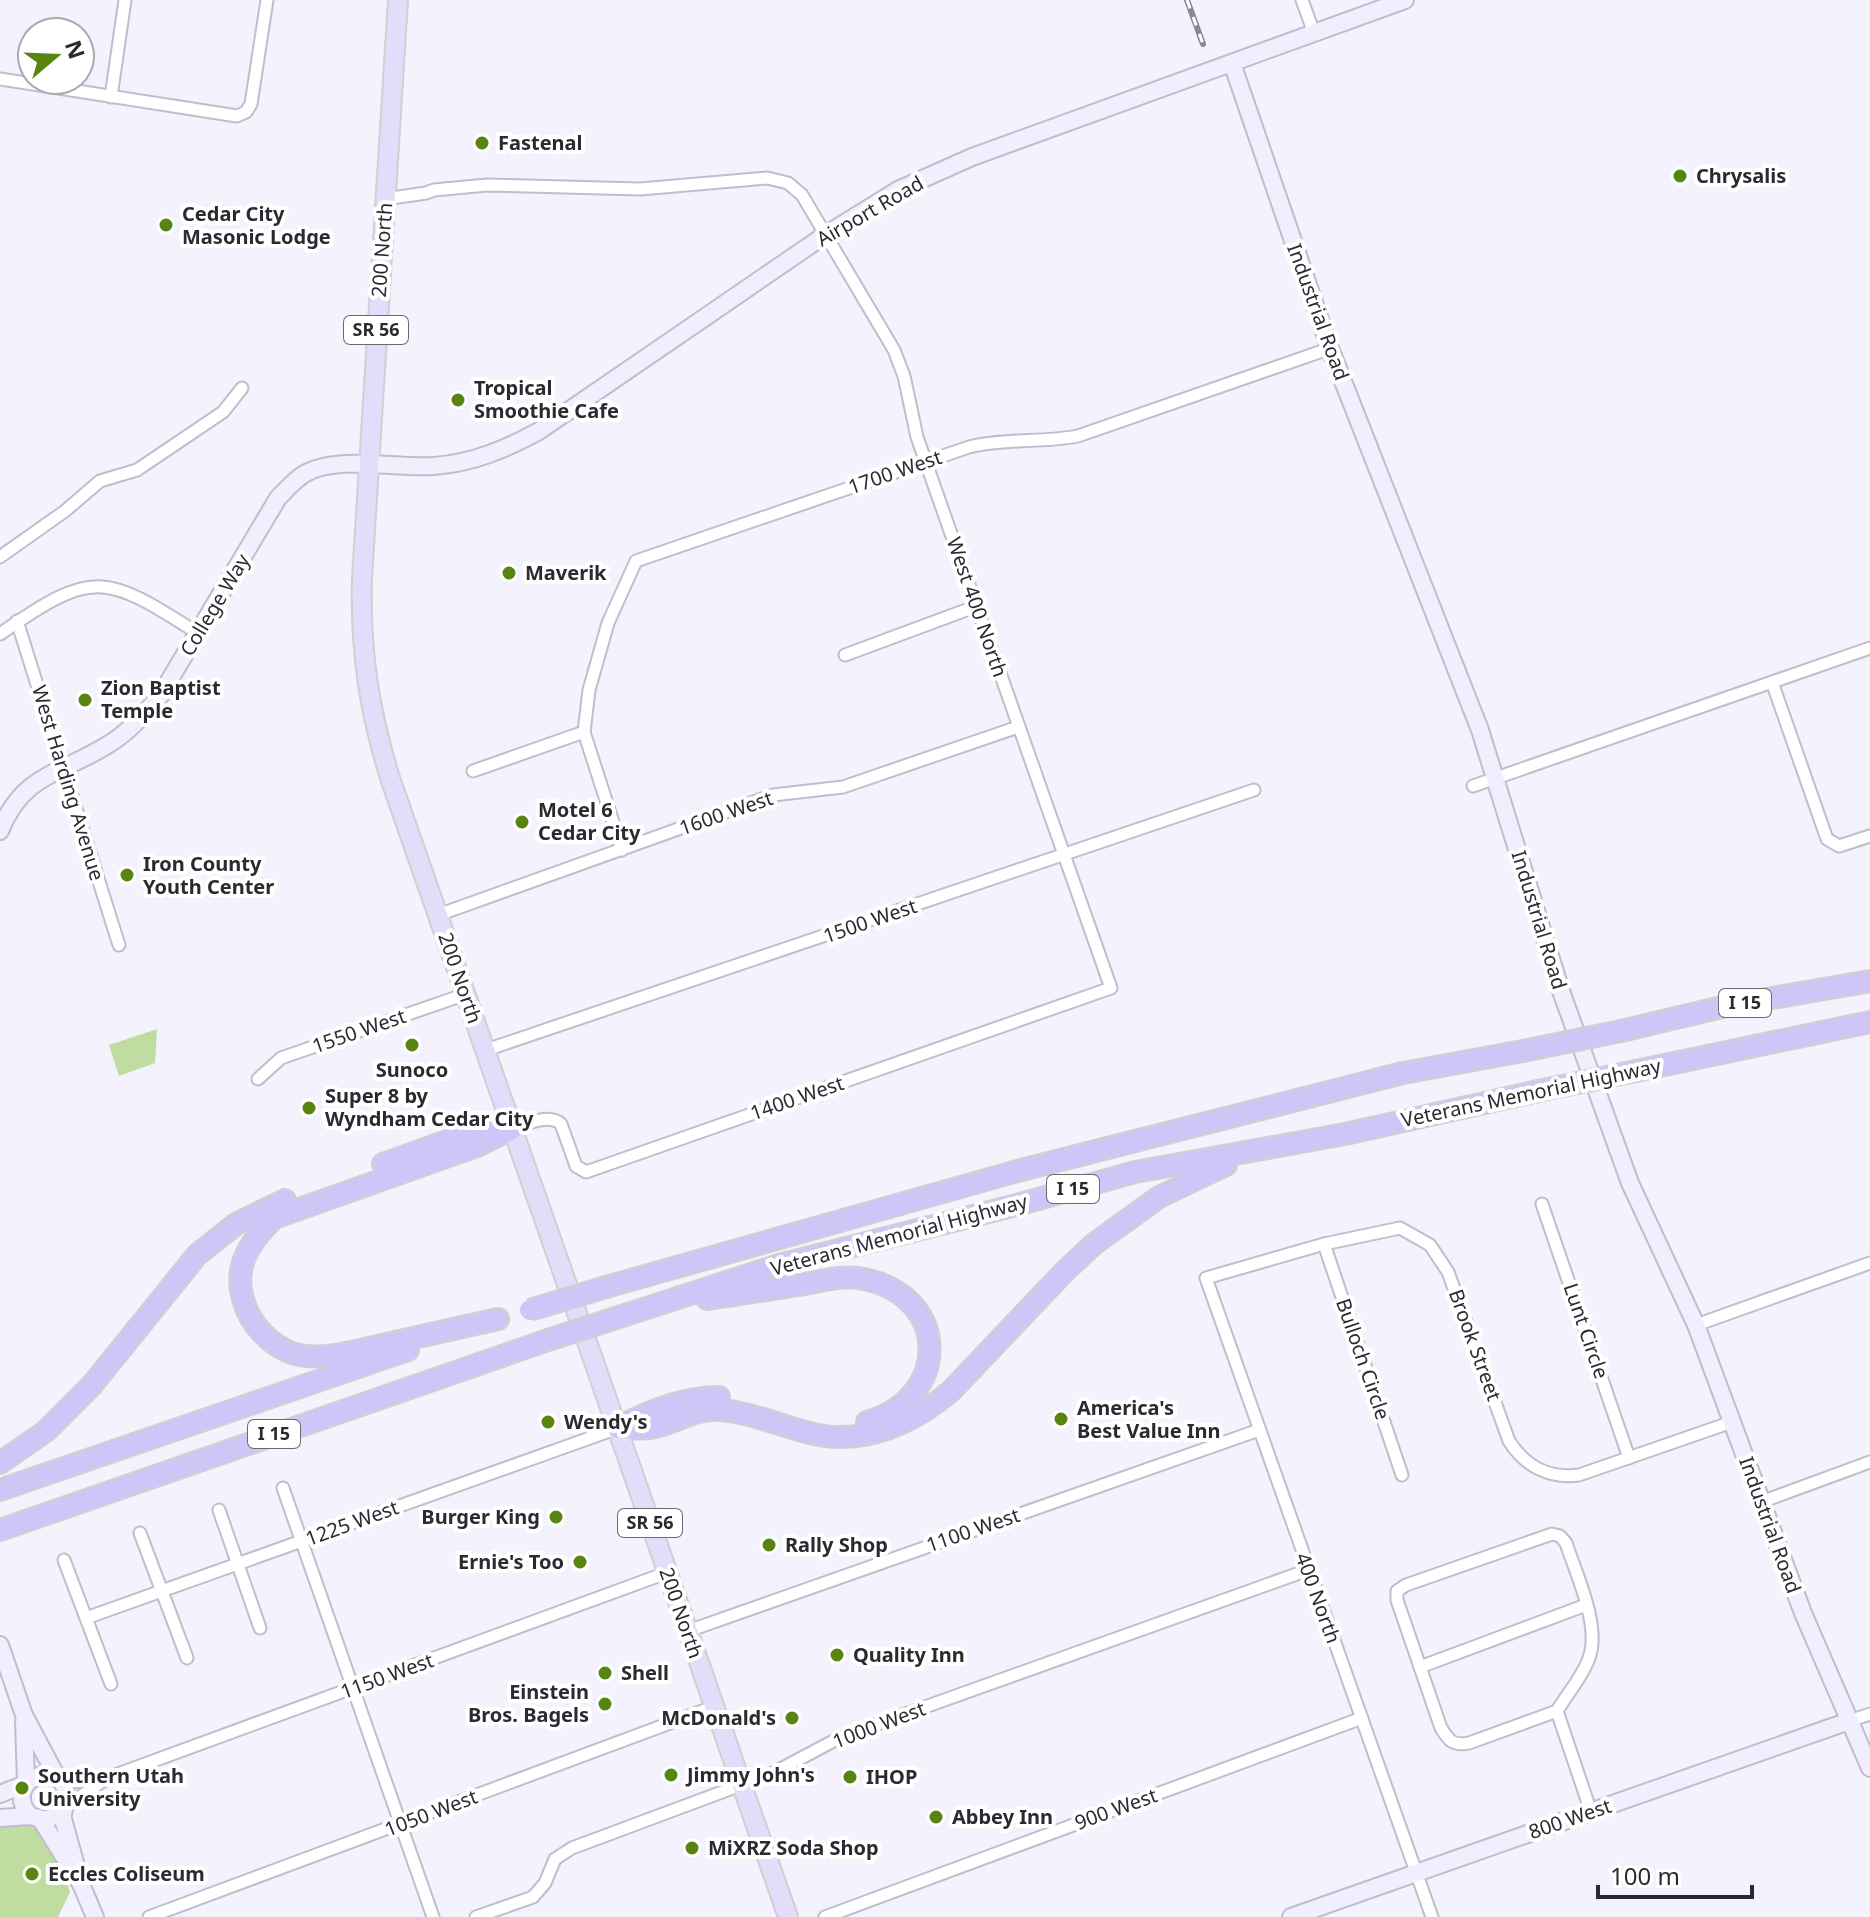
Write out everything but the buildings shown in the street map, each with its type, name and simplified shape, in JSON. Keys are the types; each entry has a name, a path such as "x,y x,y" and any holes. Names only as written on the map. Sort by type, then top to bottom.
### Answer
{"highway":[{"name":"Veterans Memorial Highway","path":"0,1490 498,1319 1021,1170 1403,1073 1621,1031 1726,1006 1870,981"},
{"name":"Veterans Memorial Highway","path":"0,1530 548,1340 779,1265 1135,1172 1345,1134 1870,1022"},
{"path":"498,1319 358,1350 307,1356 283,1349 259,1330 242,1297 240,1278 246,1252 274,1218 477,1146 513,1128"},
{"path":"0,1463 46,1431 71,1408 197,1255 236,1224 291,1197 472,1132 513,1128"},
{"path":"618,1428 654,1428 707,1409 736,1412 815,1435 850,1437 903,1424 935,1405 952,1390 1094,1244 1159,1197 1213,1169 1258,1153 1345,1134"},
{"path":"618,1428 643,1414 703,1397 737,1399 817,1423 853,1425 886,1416 900,1408 913,1397 928,1366 929,1337 924,1321 913,1306 888,1288 862,1278 839,1278 647,1309"}],"main road":[{"name":"200 North","path":"398,0 361,614 368,696 391,781 788,1917"}],"street":[{"path":"111,97 125,0"},
{"path":"0,79 237,116 246,112 251,104 267,0"},
{"path":"1302,0 1314,33"},
{"name":"Airport Road","path":"368,465 435,466 501,451 539,431 825,235 898,190 972,157 1405,0"},
{"name":"Industrial Road","path":"1232,63 1331,348 1466,693 1599,1101 1637,1201 1696,1325 1803,1613 1870,1768"},
{"name":"West 400 North","path":"385,199 487,185 640,189 767,178 788,183 802,195 894,350 926,461 1111,988"},
{"name":"1700 West","path":"622,850 584,732 589,690 608,623 636,561 978,444 1078,436 1331,348"},
{"path":"0,557 65,511 100,481 137,470 223,412 242,388"},
{"name":"College Way","path":"0,831 8,811 23,791 113,742 138,721 160,696 278,498 291,483 321,467 368,465"},
{"path":"0,634 59,595 80,588 107,586 145,599 199,634"},
{"path":"845,655 977,606"},
{"name":"West Harding Avenue","path":"17,621 119,945"},
{"path":"1473,786 1870,648"},
{"path":"1772,682 1827,839 1839,846 1870,836"},
{"name":"1600 West","path":"438,915 773,795 843,787 1018,727"},
{"path":"473,771 584,732"},
{"name":"1500 West","path":"486,1050 1254,790"},
{"name":"1400 West","path":"513,1128 549,1118 556,1119 561,1124 576,1166 586,1172 1111,988"},
{"name":"1550 West","path":"258,1079 281,1058 466,994"},
{"name":"Lunt Circle","path":"1542,1204 1629,1458"},
{"name":"Brook Street","path":"1206,1278 1324,1244 1400,1228 1430,1245 1448,1272 1509,1441 1528,1463 1550,1474 1569,1476 1732,1422"},
{"name":"Bulloch Circle","path":"1324,1244 1402,1475"},
{"path":"1696,1325 1870,1263"},
{"name":"400 North","path":"1206,1278 1432,1917"},
{"name":"1225 West","path":"86,1618 618,1428"},
{"name":"1100 West","path":"688,1631 1259,1430"},
{"path":"1761,1502 1870,1462"},
{"path":"283,1488 433,1917"},
{"path":"219,1510 260,1628"},
{"path":"140,1533 187,1658"},
{"path":"1552,1534 1560,1536 1566,1543 1593,1635 1590,1657 1557,1711 1458,1745 1449,1742 1441,1728 1420,1667 1397,1600 1397,1591 1406,1585 1552,1534"},
{"path":"64,1560 111,1684"},
{"name":"1000 West","path":"476,1917 533,1897 545,1883 555,1859 572,1848 773,1773 841,1737 1308,1570"},
{"name":"1150 West","path":"63,1809 107,1778 666,1573"},
{"path":"1420,1667 1586,1605"},
{"path":"0,1645 24,1715 66,1795 64,1826 81,1884"},
{"name":"1050 West","path":"149,1917 713,1707"},
{"path":"1557,1711 1591,1812"},
{"path":"1849,1721 1870,1714"},
{"path":"24,1715 26,1783 21,1791 21,1802 36,1818 81,1884 95,1917"},
{"name":"900 West","path":"825,1917 1362,1718"},
{"name":"800 West","path":"1291,1917 1849,1721"},
{"path":"0,1794 41,1774 60,1781"},
{"name":"1150 West","path":"60,1781 107,1778"},
{"path":"0,1818 53,1818 63,1809"}],"green space":[{"path":"157,1029 155,1063 119,1076 109,1045"},
{"name":"Eccles Coliseum","path":"28,1823 42,1834 59,1857 70,1892 58,1917 0,1917 0,1826"}],"railway":[{"path":"1187,0 1203,44"}],"place":[{"name":"Fastenal","path":"482,143"},
{"name":"Chrysalis","path":"1680,176"},
{"name":"Cedar City Masonic Lodge","path":"166,225"},
{"name":"Tropical Smoothie Cafe","path":"458,400"},
{"name":"Maverik","path":"509,573"},
{"name":"Zion Baptist Temple","path":"85,700"},
{"name":"Motel 6 Cedar City","path":"522,822"},
{"name":"Iron County Youth Center","path":"127,875"},
{"name":"Sunoco","path":"412,1045"},
{"name":"Super 8 by Wyndham Cedar City","path":"309,1108"},
{"name":"America's Best Value Inn","path":"1061,1419"},
{"name":"Wendy's","path":"548,1422"},
{"name":"Burger King","path":"556,1517"},
{"name":"Rally Shop","path":"769,1545"},
{"name":"Ernie's Too","path":"580,1562"},
{"name":"Quality Inn","path":"837,1655"},
{"name":"Shell","path":"605,1673"},
{"name":"Einstein Bros. Bagels","path":"605,1704"},
{"name":"McDonald's","path":"792,1718"},
{"name":"Jimmy John's","path":"671,1775"},
{"name":"IHOP","path":"850,1777"},
{"name":"Southern Utah University","path":"22,1788"},
{"name":"Abbey Inn","path":"936,1817"},
{"name":"MiXRZ Soda Shop","path":"692,1848"},
{"name":"Eccles Coliseum","path":"32,1874"}]}
